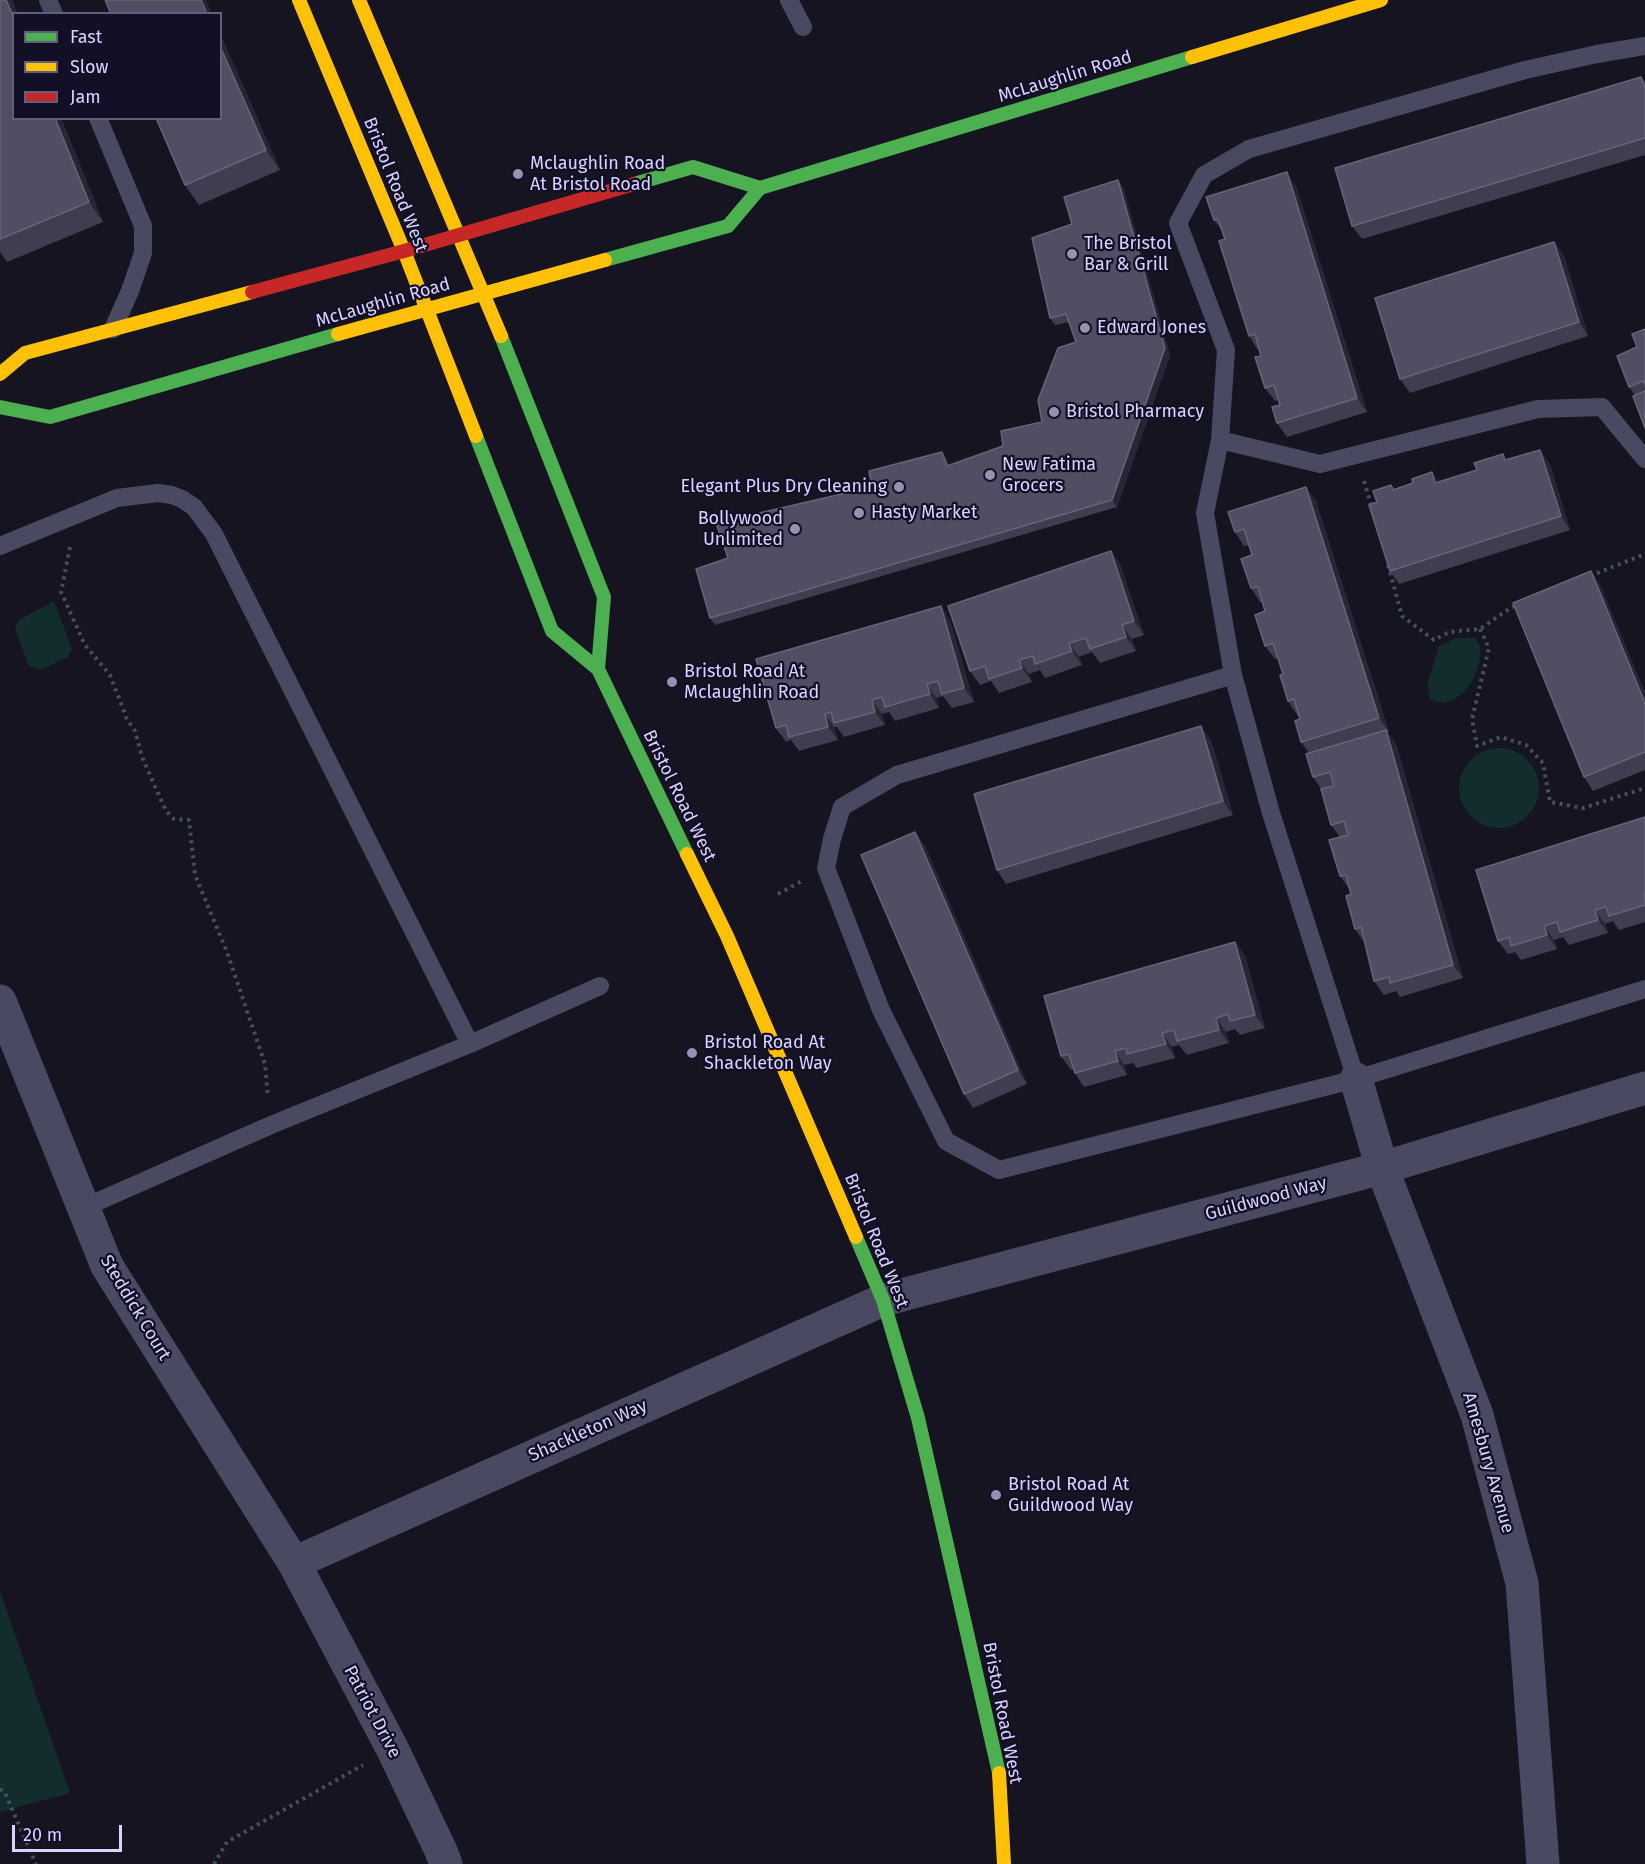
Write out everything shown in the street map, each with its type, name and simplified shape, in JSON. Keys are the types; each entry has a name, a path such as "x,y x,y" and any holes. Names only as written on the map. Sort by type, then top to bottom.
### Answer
{"street":[{"name":"Bristol Road West","path":"299,0 404,251 552,631 598,669 727,936 883,1300 918,1418 999,1769 1004,1864"},
{"path":"359,0 484,293 604,597 598,669"},
{"name":"McLaughlin Road","path":"0,407 50,417 426,309 728,226 760,188 1381,0"},
{"path":"0,374 25,353 404,251 693,167 760,188"},
{"name":"Steddick Court","path":"0,1001 107,1266 294,1563"},
{"name":"Amesbury Avenue","path":"1356,1079 1382,1168 1477,1415 1522,1583 1543,1864"},
{"name":"Guildwood Way","path":"883,1300 1382,1168 1645,1088"},
{"name":"Shackleton Way","path":"294,1563 883,1300"},
{"name":"Patriot Drive","path":"294,1563 392,1748 446,1864"}],"lane":[{"path":"789,0 803,27"},
{"path":"1356,1079 1271,813 1233,675 1205,513 1220,440 1226,350 1178,223 1204,175 1249,149 1525,70 1645,46"},
{"path":"99,120 143,226 143,253 130,291 113,329"},
{"path":"1220,440 1320,464 1538,409 1602,407 1645,459"},
{"path":"0,546 117,498 172,495 194,507 214,534 470,1044"},
{"path":"1233,675 897,775 842,807 826,868 881,1010 946,1141 999,1170 1356,1079 1645,989"},
{"path":"82,1208 271,1125 470,1044 600,986"}],"path":[{"path":"1357,454 1373,512"},
{"path":"76,515 61,592 85,645 110,675 166,811 174,819 189,820 195,874 227,952 265,1064 271,1125"},
{"path":"1590,576 1645,554"},
{"path":"1386,558 1402,616 1434,640 1449,632 1480,629 1512,607 1523,603"},
{"path":"1480,629 1489,648 1472,719 1477,746 1501,737 1526,745 1543,763 1550,802 1583,808 1645,788"},
{"path":"214,1864 227,1842 392,1748"},
{"path":"0,1789 5,1793 36,1864"}],"green space":[{"path":"54,601 72,649 68,657 40,670 29,666 15,629 19,620"},
{"path":"1456,638 1476,638 1480,647 1479,663 1476,673 1459,696 1452,701 1437,702 1430,699 1427,685 1439,646"},
{"path":"1499,748 1514,751 1527,760 1536,773 1539,788 1536,803 1527,816 1514,825 1499,828 1484,825 1471,816 1462,803 1459,788 1462,773 1471,760 1484,751"},
{"path":"0,1591 70,1793 0,1812"}],"building":[{"path":"0,0 6,0 12,14 12,120 56,120 89,202 0,239"},
{"path":"105,0 201,0 206,12 110,12"},
{"path":"222,51 266,150 185,185 157,120 222,120"},
{"path":"1641,77 1645,89 1645,138 1352,226 1335,168"},
{"path":"1287,172 1357,398 1277,423 1272,407 1280,405 1274,385 1265,388 1255,357 1261,356 1255,334 1249,336 1219,241 1225,239 1218,219 1214,220 1206,197"},
{"path":"1118,180 1165,348 1112,500 710,618 696,569 728,558 716,523 872,487 869,471 942,452 947,466 1003,446 1001,431 1042,422 1038,400 1058,348 1076,342 1066,314 1050,318 1032,238 1072,224 1064,197"},
{"path":"1554,242 1579,322 1400,379 1375,298"},
{"path":"1645,329 1645,385 1643,381 1629,387 1617,356 1637,347 1632,334"},
{"path":"1645,391 1645,428 1633,396"},
{"path":"1540,450 1561,516 1390,571 1369,505 1377,502 1373,491 1391,485 1393,490 1413,483 1412,479 1432,472 1435,483 1477,470 1474,463 1503,454 1505,460"},
{"path":"1306,487 1379,718 1301,742 1295,721 1300,719 1294,699 1288,701 1280,675 1283,674 1273,643 1265,646 1255,615 1265,611 1258,587 1251,588 1241,559 1252,555 1244,529 1235,532 1228,512"},
{"path":"1111,551 1134,621 1122,625 1126,637 1090,649 1086,638 1069,643 1072,651 1035,664 1033,656 1019,660 1022,668 989,679 985,666 970,671 948,606"},
{"path":"1591,571 1645,703 1645,752 1584,777 1513,603"},
{"path":"941,606 964,688 942,694 938,681 927,684 930,694 885,707 882,697 872,700 875,712 834,723 831,712 825,714 828,727 789,737 786,725 776,728 756,659"},
{"path":"1201,726 1223,801 997,870 974,794"},
{"path":"1386,730 1453,965 1390,983 1389,977 1374,981 1361,927 1355,929 1346,896 1351,894 1346,875 1340,876 1329,840 1348,835 1344,821 1331,825 1321,789 1334,786 1330,772 1313,777 1306,754"},
{"path":"1645,817 1645,905 1609,916 1606,907 1595,910 1598,920 1560,932 1557,922 1544,926 1547,935 1511,946 1509,937 1498,941 1476,870"},
{"path":"915,832 1018,1070 964,1094 861,855"},
{"path":"1235,942 1255,1015 1230,1021 1228,1014 1216,1018 1219,1030 1177,1041 1174,1030 1162,1033 1166,1044 1127,1054 1126,1048 1115,1051 1118,1061 1075,1073 1069,1054 1061,1056 1044,996"}],"traffic: fast":[{"path":"605,260 728,226 760,188 1192,57"},
{"path":"634,184 693,167 760,188"},
{"path":"0,407 50,417 338,334"},
{"path":"501,336 604,597 598,669"},
{"path":"476,436 552,631 598,669 687,854"},
{"path":"856,1237 883,1300 918,1418 999,1773"}],"traffic: slow":[{"path":"299,0 404,251 476,436"},
{"path":"359,0 501,336"},
{"path":"1192,57 1381,0"},
{"path":"338,334 605,260"},
{"path":"0,374 25,353 252,292"},
{"path":"687,854 727,936 856,1237"},
{"path":"999,1773 1004,1864"}],"traffic: jam":[{"path":"252,292 404,251 634,184"}],"place":[{"name":"Mclaughlin Road At Bristol Road","path":"518,174"},
{"name":"The Bristol Bar & Grill","path":"1072,254"},
{"name":"Edward Jones","path":"1085,328"},
{"name":"Bristol Pharmacy","path":"1054,412"},
{"name":"New Fatima Grocers","path":"990,475"},
{"name":"Elegant Plus Dry Cleaning","path":"899,487"},
{"name":"Hasty Market","path":"859,513"},
{"name":"Bollywood Unlimited","path":"795,529"},
{"name":"Bristol Road At Mclaughlin Road","path":"672,682"},
{"name":"Bristol Road At Shackleton Way","path":"692,1053"},
{"name":"Bristol Road At Guildwood Way","path":"996,1495"}]}
